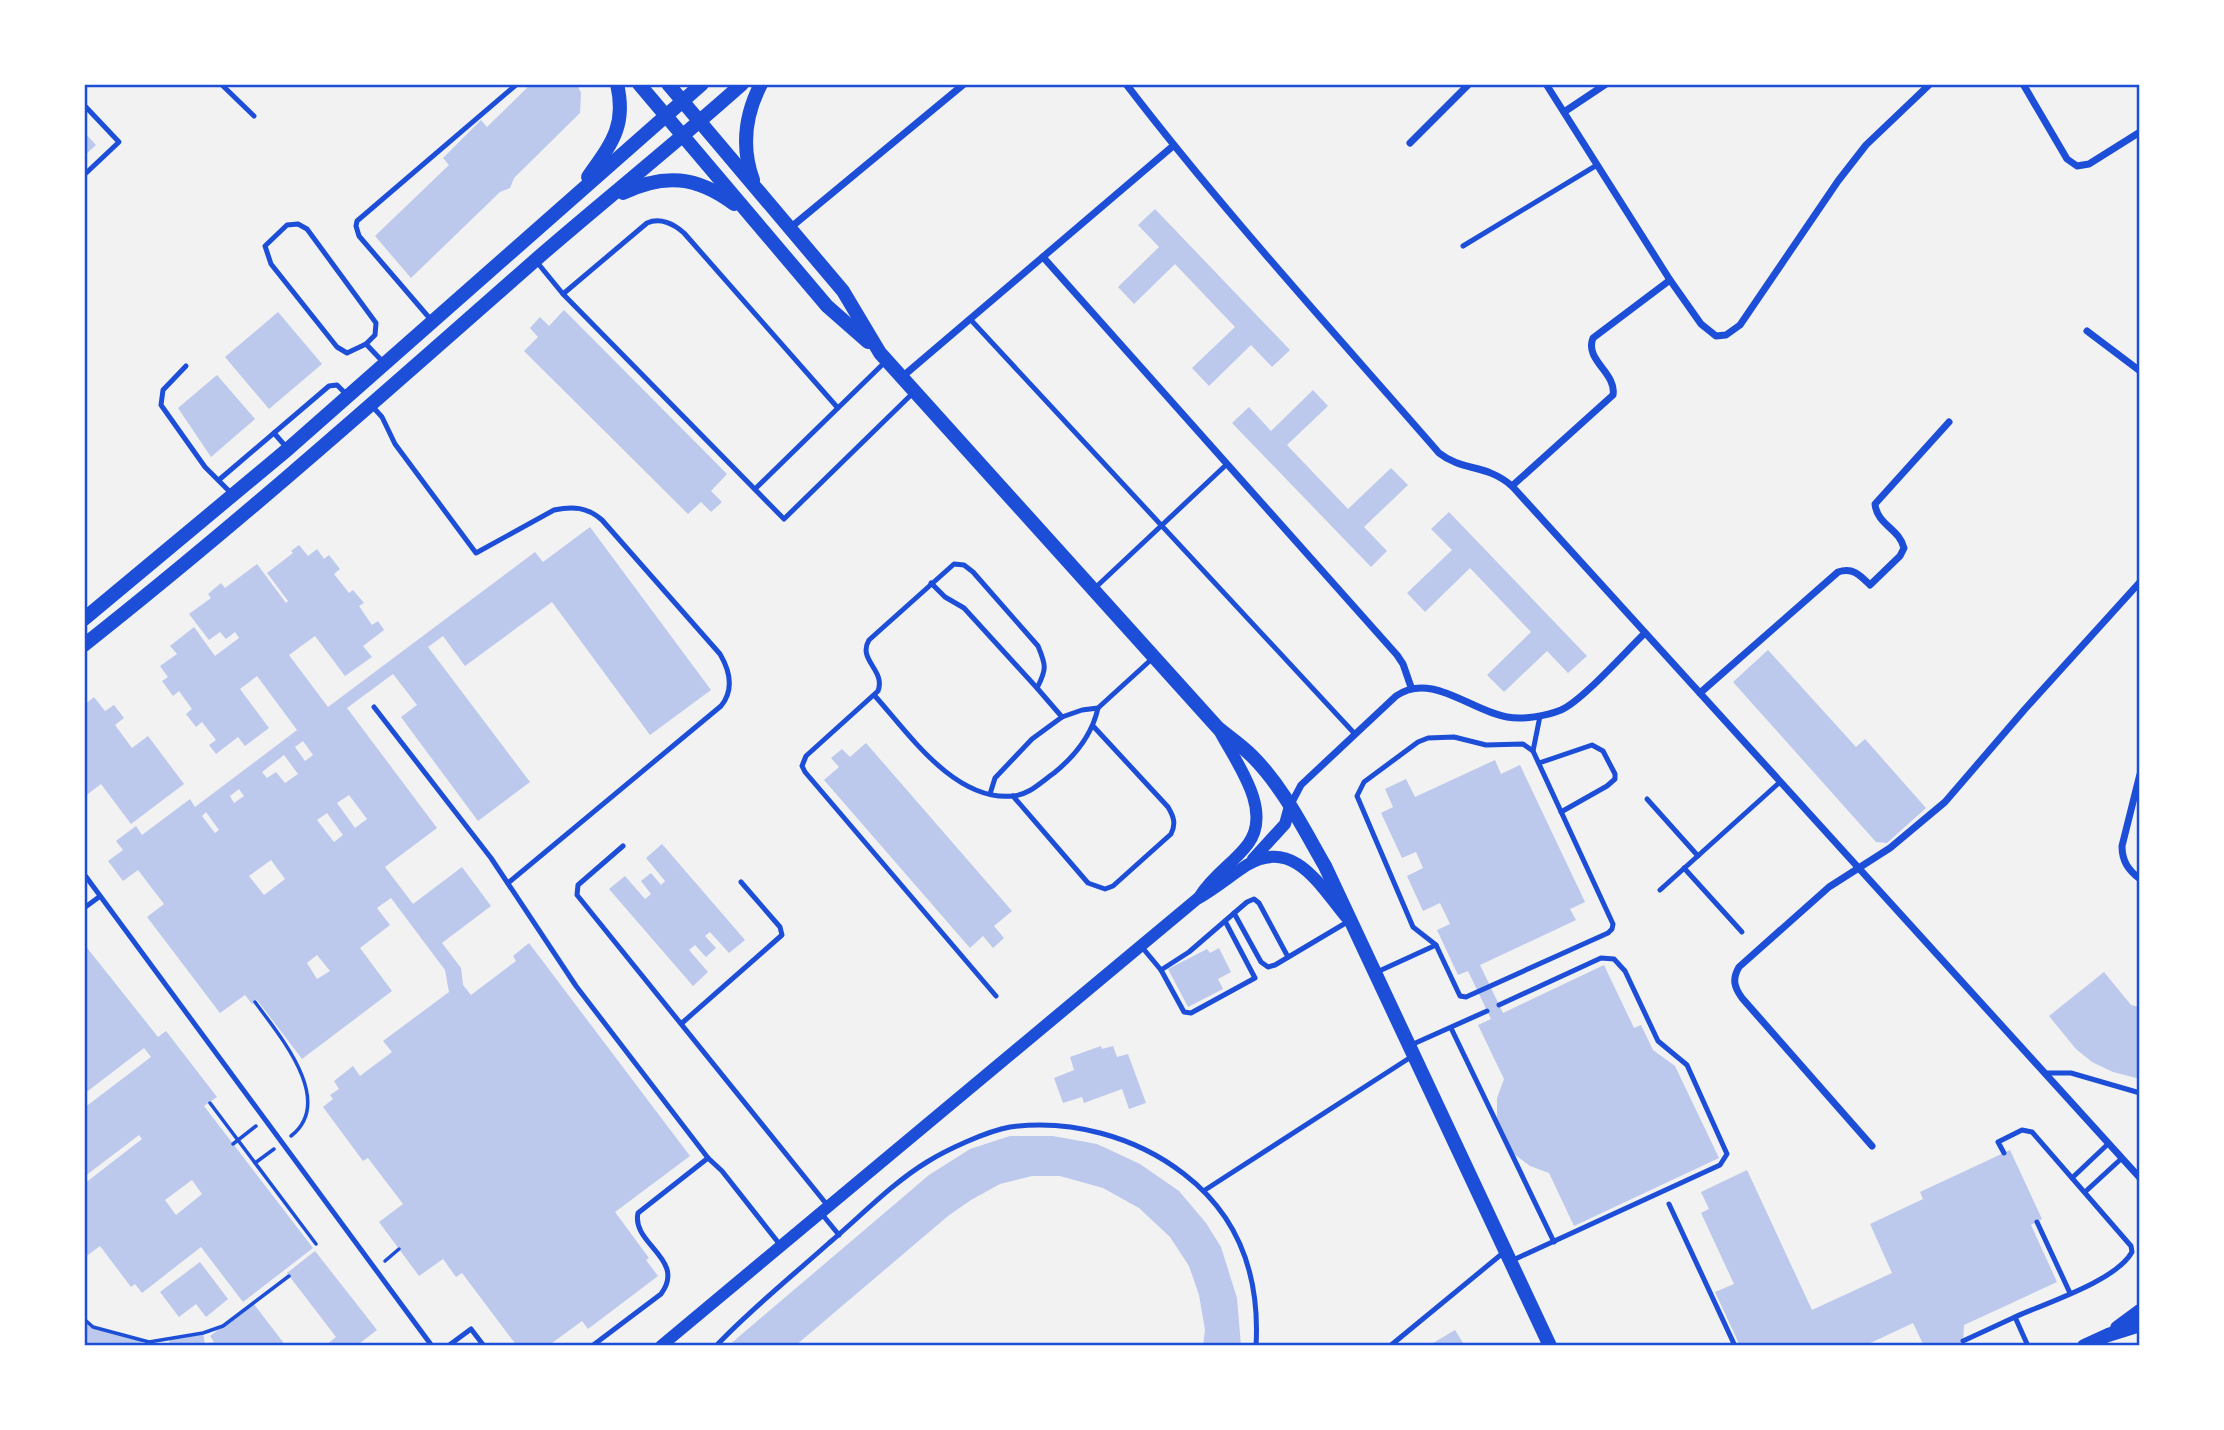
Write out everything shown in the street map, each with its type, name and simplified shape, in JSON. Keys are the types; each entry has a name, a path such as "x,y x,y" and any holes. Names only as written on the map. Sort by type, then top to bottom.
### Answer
{"main road":[{"path":"573,198 614,140 620,124 621,104 617,84"},
{"path":"639,84 827,306 883,356 1218,728 1251,755 1290,806 1325,866 1550,1346"},
{"path":"668,84 843,291 883,356"},
{"path":"84,619 288,449 702,84"},
{"path":"84,645 274,489 742,84"},
{"path":"757,190 749,168 746,131 750,111 761,84"},
{"path":"588,215 624,192 641,185 662,180 681,180 714,191 761,228"},
{"path":"2108,1335 2140,1311"},
{"path":"2084,1346 2140,1325"}],"street":[{"path":"790,228 964,84"},
{"path":"1126,84 1173,146 1439,453 1448,461 1486,470 1512,486 2140,1178"},
{"path":"1410,143 1469,84"},
{"path":"1546,84 1670,280 1708,331 1716,336 1734,332 1838,181 1866,145 1930,84"},
{"path":"1564,112 1606,84"},
{"path":"2023,84 2067,159 2077,166 2090,164 2140,132"},
{"path":"902,378 1173,146"},
{"path":"1043,257 1397,654 1411,687"},
{"path":"1512,486 1613,395 1614,385 1593,355 1593,338 1670,280"},
{"path":"2087,331 2140,371"},
{"path":"1700,693 1838,572 1847,569 1856,572 1870,585 1900,556 1904,548 1902,538 1878,517 1875,504 1949,422"},
{"path":"1871,1146 1742,998 1734,984 1735,975 1739,967 1829,887 1890,848 1945,802 2140,582"},
{"path":"661,1346 1197,899 1245,867 1273,840 1285,824 1290,806 1301,785 1396,696 1411,687 1431,688 1511,718 1556,712 1572,703 1645,633"},
{"path":"1197,899 1211,879 1247,846 1255,833 1258,820 1248,785 1218,728"},
{"path":"2140,774 2122,846 2122,858 2140,879"},
{"path":"1245,867 1274,856 1290,859 1312,876 1349,921"}],"lane":[{"path":"220,84 254,116"},
{"path":"432,321 359,236 357,221 517,84"},
{"path":"84,105 119,142 84,175"},
{"path":"1463,246 1597,165"},
{"path":"563,294 647,223 658,220 673,225 684,233 836,407"},
{"path":"298,224 307,229 376,323 375,335 366,344 347,353 337,347 271,264 265,246 288,225 298,224"},
{"path":"536,261 563,294 783,519 914,392"},
{"path":"970,319 1354,733"},
{"path":"366,344 384,363"},
{"path":"755,489 883,356"},
{"path":"186,366 163,390 161,405 205,467 233,495"},
{"path":"220,480 331,385 338,385 348,396"},
{"path":"370,404 382,417 392,439 476,553 554,510 567,507 592,511 648,571 726,664 730,688 721,706 508,883"},
{"path":"274,433 288,449"},
{"path":"1093,590 1227,464"},
{"path":"996,996 802,766 806,756 875,696 881,681 865,655 866,645 954,564 964,565 973,572 1038,646 1045,672 1037,688"},
{"path":"931,583 945,597 964,608 1062,717"},
{"path":"990,794 995,778 1032,739 1062,717 1098,708 1154,657"},
{"path":"875,696 953,778 971,789 1013,796 1031,790 1058,769 1082,745 1094,727 1098,708"},
{"path":"374,707 508,883 569,976 708,1158 722,1171 781,1246"},
{"path":"1533,751 1540,715"},
{"path":"1013,796 1088,883 1105,889 1113,886 1171,834 1175,827 1174,817 1168,807 1094,727"},
{"path":"1454,737 1494,746 1523,744 1533,751 1539,763 1613,924 1612,929 1466,997 1460,996 1436,945 1413,927 1358,802 1359,789 1364,782 1410,748 1428,738 1454,737"},
{"path":"1539,763 1592,745 1603,751 1615,774 1615,779 1607,786 1561,813"},
{"path":"1660,890 1780,782"},
{"path":"1647,799 1698,856"},
{"path":"623,846 578,885 577,895 681,1023 824,1210 839,1235"},
{"path":"1684,869 1742,932"},
{"path":"84,874 432,1346"},
{"path":"681,1023 782,935 780,927 741,882"},
{"path":"84,908 99,897"},
{"path":"1161,970 1184,956 1251,899 1257,900 1289,957"},
{"path":"1234,913 1264,965 1271,966 1349,921"},
{"path":"1141,946 1161,970 1186,1014 1254,980 1254,975 1225,921"},
{"path":"1374,974 1436,945"},
{"path":"1390,1346 1508,1256 1554,1242 1720,1165 1726,1158 1726,1149 1687,1065 1658,1041 1625,971 1614,959 1601,958 1499,1005"},
{"path":"1205,1190 1411,1051 1451,1027 1487,1011"},
{"path":"1451,1027 1554,1242"},
{"path":"2045,1073 2071,1073 2140,1093"},
{"path":"716,1346 749,1313 926,1162 958,1146 1007,1128 1051,1125 1098,1131 1138,1146 1177,1168 1205,1190 1229,1220 1245,1255 1256,1310 1256,1346"},
{"path":"1963,1340 2109,1275 2132,1252 2131,1246 2085,1192 2027,1129 1998,1142 2004,1153"},
{"path":"2072,1178 2109,1143"},
{"path":"592,1346 666,1288 666,1264 639,1228 638,1213 708,1158"},
{"path":"2085,1192 2122,1158"},
{"path":"1669,1204 1735,1346"},
{"path":"2036,1222 2070,1293"},
{"path":"2015,1317 2028,1346"},
{"path":"448,1346 471,1329 484,1346"}],"path":[{"path":"255,1002 288,1047 309,1107 306,1122 255,1163"},
{"path":"209,1103 235,1142 255,1163 316,1244"},
{"path":"235,1142 264,1119"},
{"path":"374,1268 399,1250"},
{"path":"84,1319 93,1327 149,1342 203,1332 223,1326 289,1276"}],"building":[{"path":"531,84 577,84 581,93 580,113 514,178 510,188 500,192 411,278 375,236 449,165 443,158 481,120 487,127"},
{"path":"84,132 96,145 84,156"},
{"path":"1155,209 1290,350 1272,367 1251,345 1209,386 1192,368 1235,327 1175,264 1134,304 1118,287 1159,247 1138,225"},
{"path":"564,310 727,474 711,491 722,502 711,512 701,502 688,514 524,351 538,337 530,328 540,317 549,326"},
{"path":"278,312 322,364 269,409 225,357"},
{"path":"217,375 255,419 211,457 178,408"},
{"path":"1313,390 1328,406 1287,445 1348,509 1391,468 1408,485 1364,527 1387,551 1371,567 1232,423 1249,407 1271,431"},
{"path":"1449,512 1587,656 1568,673 1547,651 1504,692 1487,675 1531,632 1470,568 1425,612 1407,593 1452,550 1431,529"},
{"path":"590,527 711,690 650,735 552,602 465,666 443,636 428,647 530,782 478,821 401,717 417,705 393,674 347,708 437,828 385,867 413,904 462,867 491,906 442,943 461,968 463,985 471,995 516,961 513,956 529,943 690,1156 615,1212 649,1258 646,1260 658,1276 588,1329 582,1321 548,1346 517,1346 462,1273 456,1277 443,1259 419,1276 379,1222 403,1204 368,1158 363,1161 323,1107 333,1099 330,1095 339,1089 334,1081 353,1066 360,1076 392,1052 383,1041 449,992 445,970 391,898 377,908 390,925 360,948 392,991 302,1059 257,1000 252,1004 245,995 220,1013 147,917 164,904 138,870 123,881 108,861 123,850 116,841 136,826 142,835 190,799 195,807 297,730 257,676 240,689 269,728 245,746 238,737 216,754 209,745 216,740 202,722 196,727 186,714 192,709 179,691 173,696 162,681 168,677 160,666 177,654 170,646 194,627 215,656 239,638 235,632 226,639 220,632 209,640 189,614 211,598 208,594 221,583 225,588 257,564 286,603 288,601 267,573 299,545 308,556 317,549 324,559 329,555 340,569 334,574 349,593 353,590 364,603 359,606 372,625 378,621 384,630 363,646 372,657 345,676 315,636 289,655 328,707 535,552 543,562","holes":["303,741 313,755 305,761 295,747","284,755 298,774 285,783 276,772 267,778 262,772","239,789 244,796 234,803 230,796","349,795 367,819 355,828 337,803","206,812 219,830 215,833 202,816","327,813 343,835 334,842 317,820","271,860 285,879 264,895 249,876","317,955 330,971 317,979 307,963"]},
{"path":"1768,650 1856,747 1865,739 1926,808 1887,843 1876,842 1733,682"},
{"path":"94,697 105,711 114,705 124,718 115,725 132,748 148,736 184,784 131,824 101,784 84,797 84,705"},
{"path":"866,743 1012,911 994,926 1004,938 993,948 983,936 970,948 824,780 839,767 831,758 842,749 850,757"},
{"path":"1495,760 1501,774 1520,765 1585,902 1570,909 1576,920 1480,965 1503,1013 1604,965 1634,1028 1641,1025 1653,1050 1675,1066 1719,1158 1574,1226 1549,1173 1530,1166 1514,1154 1497,1118 1497,1098 1504,1079 1478,1025 1491,1019 1468,971 1458,975 1437,930 1450,924 1440,903 1423,911 1407,876 1423,868 1416,852 1402,858 1381,813 1393,807 1385,789 1406,779 1415,797"},
{"path":"662,844 745,940 729,953 710,932 705,936 716,948 706,957 695,945 689,950 708,972 693,986 609,889 625,876 645,899 651,894 641,881 651,873 661,885 665,881 646,858"},
{"path":"84,944 158,1037 166,1031 217,1097 204,1106 313,1248 243,1302 201,1247 142,1293 135,1284 131,1287 100,1246 84,1258 84,1184 142,1139 139,1135 84,1177 84,1108 151,1057 144,1048 84,1094","holes":["192,1180 202,1194 176,1215 165,1200"]},
{"path":"1219,948 1231,972 1218,979 1223,989 1188,1007 1168,969 1207,949 1210,953"},
{"path":"2104,972 2131,1005 2140,1007 2140,1079 2113,1072 2092,1062 2076,1049 2049,1016"},
{"path":"1101,1046 1102,1049 1113,1046 1117,1057 1128,1054 1146,1103 1129,1109 1122,1089 1084,1103 1082,1097 1063,1103 1054,1078 1074,1070 1070,1057"},
{"path":"1010,1136 1053,1136 1097,1144 1140,1164 1179,1191 1206,1223 1221,1247 1237,1298 1241,1346 1203,1346 1205,1330 1199,1295 1189,1266 1170,1237 1139,1208 1103,1188 1060,1176 1032,1176 1000,1184 948,1216 795,1346 728,1346 929,1175 970,1149"},
{"path":"2010,1150 2042,1219 2031,1225 2057,1282 1964,1325 1963,1346 1924,1346 1913,1323 1864,1346 1740,1346 1715,1292 1734,1284 1701,1213 1709,1209 1701,1192 1747,1170 1812,1310 1892,1273 1870,1224 1923,1199 1920,1192"},
{"path":"315,1251 377,1330 356,1346 325,1346 336,1337 287,1273"},
{"path":"200,1262 228,1299 206,1317 196,1304 179,1317 160,1292"},
{"path":"253,1303 286,1346 170,1346 169,1339 203,1333 205,1344 214,1342 210,1336"},
{"path":"84,1319 93,1327 142,1341 141,1346 84,1346"},
{"path":"1455,1330 1465,1346 1428,1346"}]}
